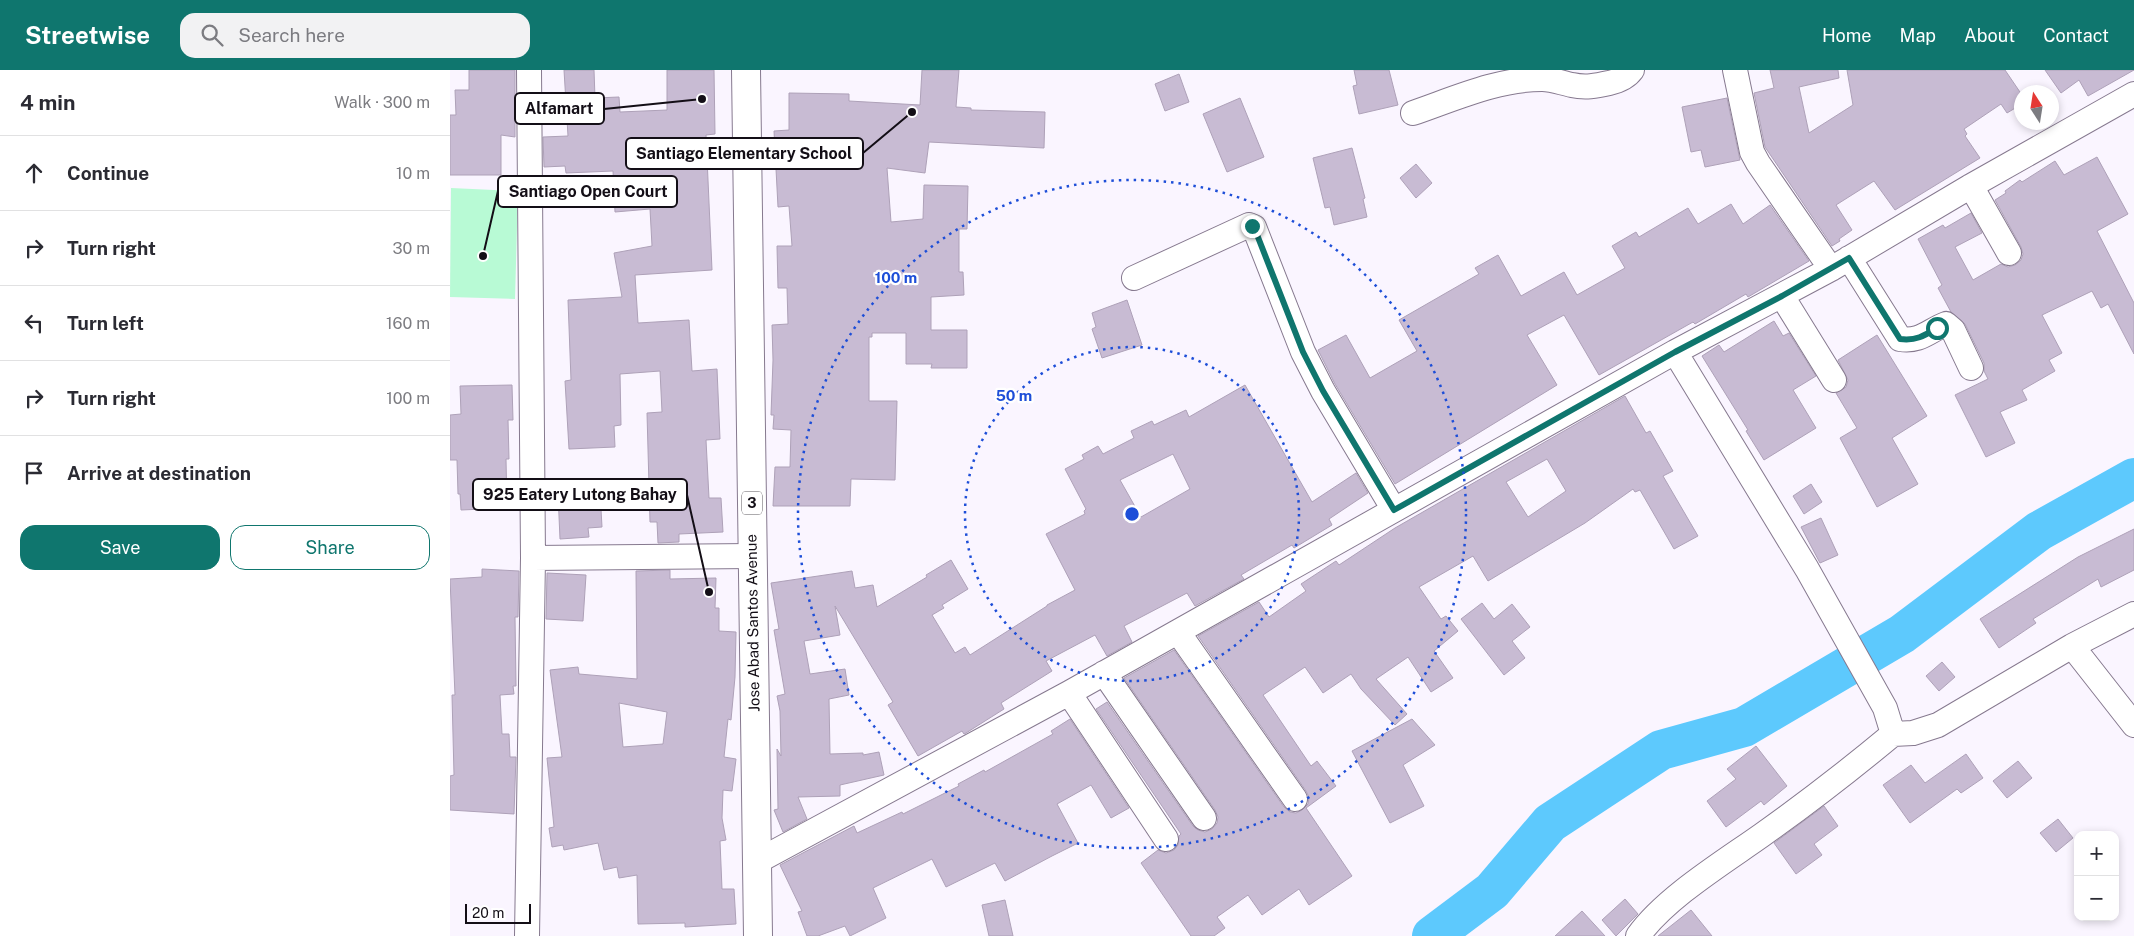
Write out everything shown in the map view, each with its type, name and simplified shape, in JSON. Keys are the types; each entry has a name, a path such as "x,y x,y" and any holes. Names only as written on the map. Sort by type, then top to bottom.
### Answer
{"highway":[{"name":"Jose Abad Santos Avenue","path":"746,70 758,936"}],"street":[{"path":"527,936 533,558 529,70"},
{"path":"1413,113 1493,86 1518,81 1544,79 1573,86 1592,87 1617,81 1632,70"},
{"path":"1735,70 1752,152 1758,163 1900,339 1911,341 1921,338 1946,324 1953,330 1971,368"},
{"path":"756,862 1069,693 1675,352 1782,296 2134,94"},
{"path":"1971,186 2008,253"},
{"path":"1134,278 1248,225 1254,227 1303,352 1323,391 1394,510"},
{"path":"1782,296 1834,380"},
{"path":"1675,352 1807,569 1866,672 1885,708 1893,734"},
{"path":"533,558 752,556"},
{"path":"1638,936 1651,920 1697,881 1779,823 1893,734 1913,733 1938,725 2072,646 2134,614"},
{"path":"1178,632 1295,799"},
{"path":"2072,646 2134,725"},
{"path":"1104,673 1204,818"},
{"path":"1069,693 1166,839"}],"green space":[{"path":"451,188 518,191 515,299 450,297"}],"building":[{"path":"469,70 515,70 515,137 501,135 501,175 450,175 450,115 456,115 455,90 469,90"},
{"path":"564,70 594,70 595,98 619,97 620,112 667,110 667,70 714,70 715,134 706,135 712,270 635,275 638,323 689,320 692,371 717,369 720,439 706,440 709,498 721,498 723,532 679,534 679,542 658,543 657,522 650,522 647,413 662,412 660,371 620,374 621,425 614,426 615,447 569,449 565,381 571,380 568,300 622,297 614,253 652,246 650,209 615,212 613,171 566,173 565,166 544,167 543,137 568,136"},
{"path":"922,70 959,70 956,107 971,108 971,110 1045,112 1044,148 929,142 925,173 887,168 891,222 923,219 924,185 968,186 967,229 959,229 959,272 963,272 964,295 931,297 931,330 967,330 967,368 931,368 932,364 906,364 906,333 872,333 872,337 869,337 869,401 897,401 895,480 851,479 850,506 773,506 775,467 790,467 791,430 773,429 774,415 771,415 772,325 788,324 787,288 778,288 777,246 792,246 789,206 778,207 774,131 789,130 789,93 849,94 849,101 920,105"},
{"path":"1354,70 1389,70 1398,105 1359,114 1353,86 1357,85"},
{"path":"1770,70 1838,70 1839,78 1799,87 1809,133 1853,105 1847,70 2005,70 2015,85 2014,109 2007,113 2001,104 1964,129 1967,134 1965,136 1980,158 1895,210 1874,181 1836,205 1852,230 1832,246 1765,147 1754,93 1774,88"},
{"path":"2045,70 2134,70 2088,96 2079,80 2061,93 2059,85 2055,85"},
{"path":"1179,74 1189,102 1165,111 1155,84"},
{"path":"1240,98 1264,157 1227,172 1203,114"},
{"path":"1727,98 1740,160 1705,167 1701,150 1691,152 1682,107"},
{"path":"1352,148 1365,198 1363,199 1367,217 1334,225 1330,207 1325,208 1313,158"},
{"path":"2097,157 2128,214 2097,231 2134,303 2134,354 2108,304 2101,308 2092,291 2042,315 2062,353 2049,360 2055,371 2022,390 2027,400 2000,412 2015,443 1986,457 1955,395 1988,379 1984,371 1984,363 1965,324 1951,312 1938,288 1942,285 1918,239 1943,225 1945,228 1971,213 1982,233 1955,247 1973,280 2001,264 2008,267 2015,265 2021,260 2023,254 2021,247 1995,200 2020,180 2022,182 2055,161 2064,175"},
{"path":"1416,164 1432,183 1416,198 1400,178"},
{"path":"1731,204 1743,224 1770,205 1809,261 1748,297 1746,294 1695,324 1693,322 1599,375 1564,315 1527,335 1557,385 1395,484 1335,384 1318,350 1346,335 1370,378 1417,351 1399,320 1479,274 1475,268 1498,255 1521,296 1564,272 1577,295 1625,268 1612,246 1636,232 1639,237 1688,208 1698,224"},
{"path":"1127,300 1142,345 1102,358 1092,329 1096,327 1092,313"},
{"path":"1774,321 1783,336 1789,333 1816,376 1793,390 1816,428 1764,460 1746,431 1748,430 1702,356 1719,345 1724,352"},
{"path":"1877,335 1927,416 1892,438 1918,484 1877,507 1840,438 1857,428 1836,393 1846,387 1848,380 1838,360"},
{"path":"512,385 513,420 508,420 509,459 506,459 507,508 461,510 460,494 458,494 457,460 450,460 450,415 461,414 460,386"},
{"path":"1245,385 1312,502 1356,473 1368,493 1329,519 1332,525 1294,548 1292,545 1241,575 1244,579 1195,606 1187,593 1124,626 1132,642 1107,656 1095,635 1046,661 1052,671 1001,703 1004,709 966,733 964,734 962,731 918,756 888,705 893,702 835,606 840,635 804,641 810,674 845,669 849,695 829,699 830,754 863,753 863,755 879,752 884,775 840,785 840,796 798,797 807,819 783,832 774,810 778,809 777,749 781,756 780,711 777,696 785,694 774,630 779,629 771,583 852,571 855,588 873,585 877,607 951,560 968,589 942,605 944,608 932,615 955,653 965,647 970,655 1047,605 1075,590 1046,534 1085,514 1084,511 1086,509 1065,469 1084,459 1082,455 1098,446 1103,454 1134,438 1131,431 1152,421 1154,425 1186,410 1189,417","holes":["1173,454 1190,489 1141,517 1120,480"]},
{"path":"1625,396 1646,433 1650,431 1673,471 1663,476 1698,536 1674,549 1640,490 1635,492 1633,489 1585,523 1488,581 1473,556 1419,587 1441,619 1446,616 1458,631 1434,651 1453,678 1431,692 1408,657 1376,679 1407,714 1395,725 1361,689 1351,674 1323,693 1305,667 1263,695 1311,766 1317,761 1336,786 1306,808 1352,876 1309,905 1299,889 1262,915 1248,895 1217,917 1225,928 1214,936 1191,936 1141,863 1158,850 1166,853 1174,850 1178,845 1181,834 1096,709 1107,702 1193,826 1205,832 1212,829 1217,823 1218,817 1215,810 1124,678 1174,650 1284,807 1290,812 1296,813 1302,810 1308,804 1309,797 1306,791 1198,636 1259,602 1269,617 1306,591 1301,584 1336,561 1339,565 1395,528","holes":["1547,459 1566,491 1528,517 1506,482"]},
{"path":"1811,484 1822,502 1804,514 1793,496"},
{"path":"600,491 602,527 588,528 589,537 560,539 558,493"},
{"path":"1821,518 1838,555 1820,563 1801,527"},
{"path":"2134,529 2134,570 2101,587 2098,579 2033,619 2036,623 1999,648 1980,619 2078,557"},
{"path":"482,569 519,571 518,617 515,617 516,686 513,686 514,694 500,695 502,734 509,734 510,757 516,757 514,814 450,810 450,776 454,775 452,695 455,695 450,579 482,577"},
{"path":"670,570 670,579 716,578 715,608 719,608 719,631 736,632 735,677 731,720 728,719 724,757 736,759 732,791 723,790 722,818 726,840 720,841 722,889 734,889 736,924 685,927 685,923 638,924 637,875 619,878 617,867 604,870 598,843 564,850 563,845 552,847 549,828 554,827 547,758 562,757 550,670 578,667 579,674 637,679 636,571","holes":["619,703 667,712 663,744 623,747"]},
{"path":"547,573 586,575 583,621 546,619"},
{"path":"1482,603 1494,619 1512,604 1530,627 1512,641 1525,658 1504,675 1461,619"},
{"path":"1942,662 1955,677 1939,691 1926,676"},
{"path":"1070,719 1129,808 1111,818 1091,785 1057,804 1078,843 1005,881 995,863 946,887 932,859 873,888 886,918 850,936 845,926 818,936 807,936 798,912 802,911 780,865 854,826 857,833 902,812 903,814 959,786 958,784 984,770 985,772 1053,734 1051,731"},
{"path":"1412,719 1435,745 1403,765 1424,806 1390,823 1352,751"},
{"path":"1756,746 1787,786 1764,805 1761,801 1726,827 1707,801 1736,779 1727,769"},
{"path":"1966,754 1983,778 1961,793 1957,789 1910,823 1883,785 1911,765 1925,783"},
{"path":"2018,761 2032,778 2007,798 1993,781"},
{"path":"1824,806 1838,826 1814,844 1822,855 1796,874 1774,843"},
{"path":"2058,819 2073,838 2056,852 2040,833"},
{"path":"1625,899 1638,914 1616,936 1602,920"},
{"path":"1005,900 1013,936 989,936 982,905"},
{"path":"1691,910 1712,936 1658,936"},
{"path":"1582,911 1605,936 1555,936"}],"waterway":[{"path":"1432,936 1492,891 1550,823 1661,750 1744,727 1902,634 2039,531 2134,478"}],"place":[{"name":"Alfamart","path":"702,99"},
{"name":"Santiago Elementary School","path":"912,112"},
{"name":"Santiago Open Court","path":"483,256"},
{"name":"925 Eatery Lutong Bahay","path":"709,592"}],"route":[{"path":"1252,226 1303,352 1323,391 1394,510 1675,352 1832,269 1849,258 1900,339 1911,341 1921,338 1937,328"}]}
